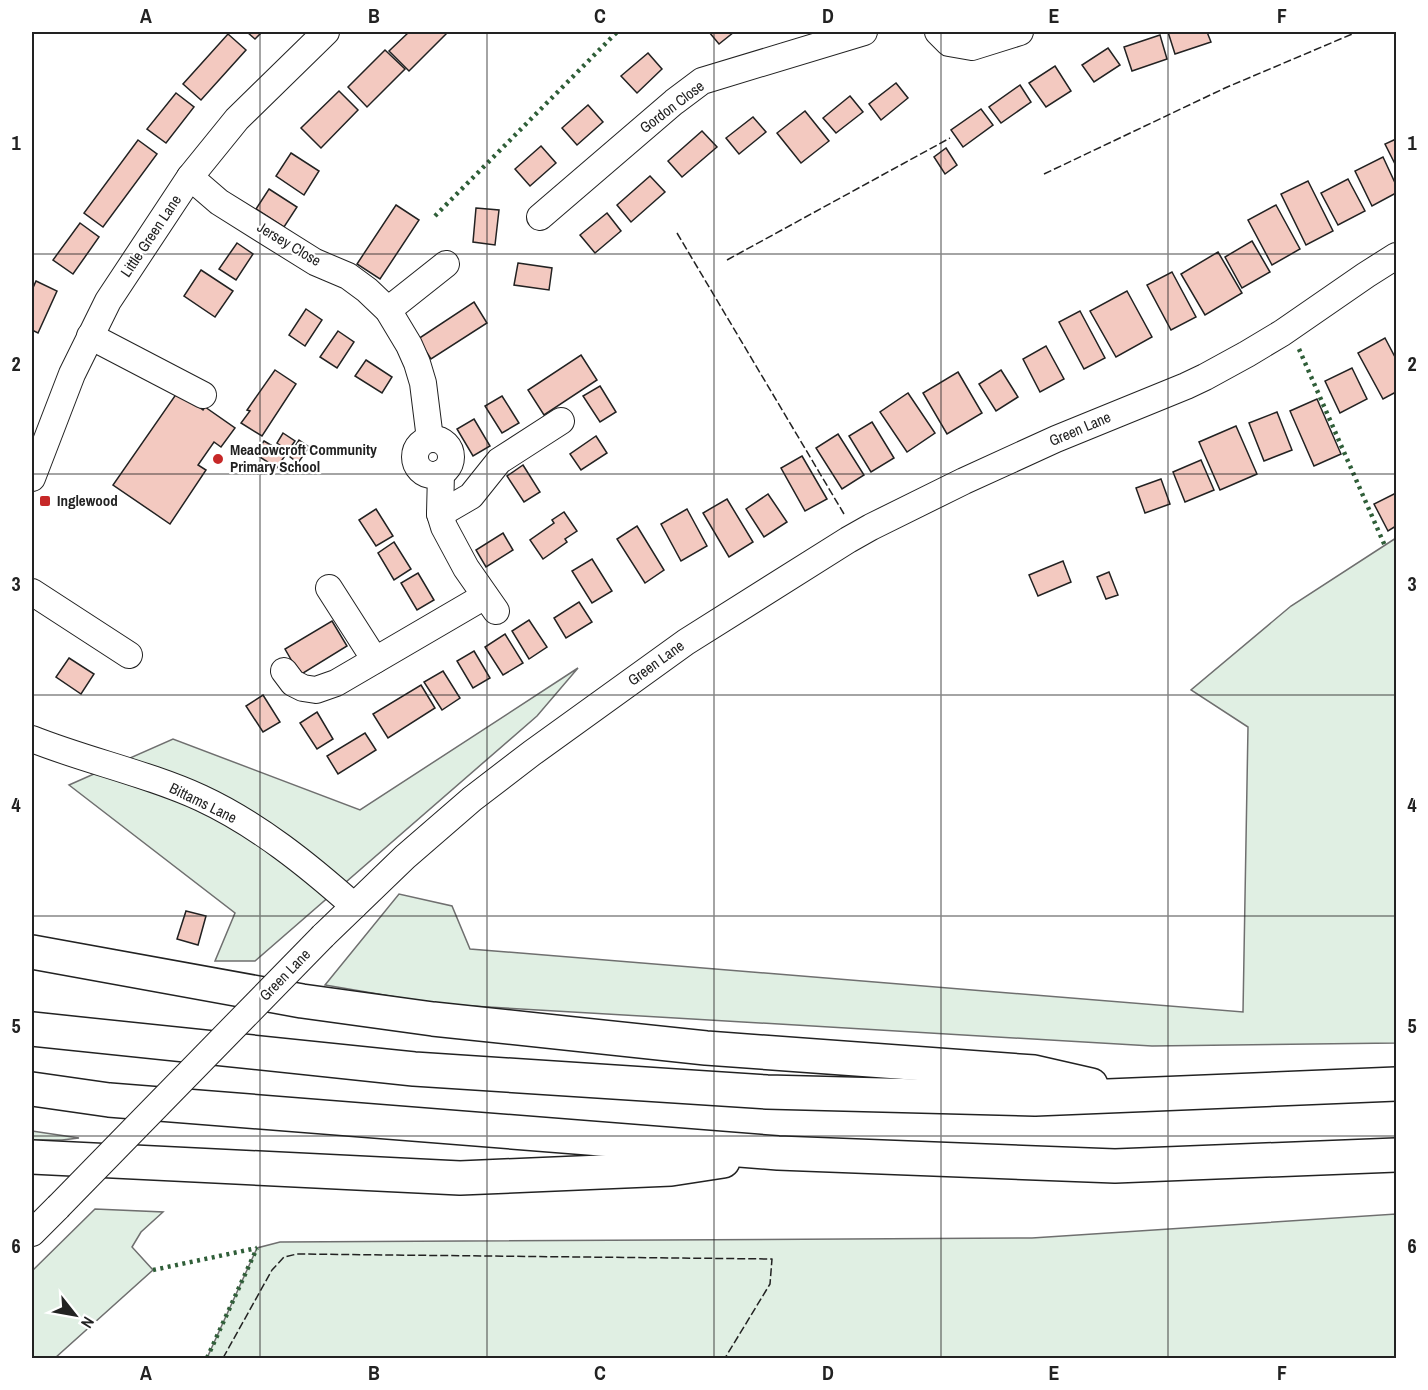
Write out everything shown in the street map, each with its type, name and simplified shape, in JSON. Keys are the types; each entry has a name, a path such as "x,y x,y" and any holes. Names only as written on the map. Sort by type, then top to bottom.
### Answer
{"highway":[{"path":"32,952 291,999 433,1019 706,1048 1034,1072 1134,1096"},
{"path":"32,1029 414,1069 767,1092 1035,1099 1396,1084"},
{"path":"32,1089 109,1100 778,1153 1115,1166 1396,1155"},
{"path":"32,1157 460,1178 671,1169 778,1153"}],"street":[{"name":"Little Green Lane","path":"32,478 72,374 108,301 190,177 237,119 326,32"},
{"name":"Gordon Close","path":"541,217 674,102 702,81 864,32"},
{"path":"938,32 949,43 972,47 1020,32"},
{"name":"Jersey Close","path":"190,177 219,202 315,262 348,276 388,310 417,363 423,384 430,439 446,444 450,452 451,460 441,473 440,514 444,527 466,568 490,604 375,660 336,683 316,690 303,688 293,683 284,671"},
{"name":"Green Lane","path":"32,1233 323,936 405,857 472,799 532,753 686,642 859,524 964,481 1096,422 1186,386 1273,339 1396,256"},
{"path":"388,310 446,264"},
{"path":"90,336 202,395"},
{"path":"440,514 471,496 499,461 561,421"},
{"path":"329,588 375,660"},
{"path":"32,592 94,619 129,655"},
{"name":"Bittams Lane","path":"32,739 201,798 234,816 293,855 319,874 354,906"}],"green space":[{"path":"1396,538 1396,1043 1152,1046 437,1004 325,985 399,894 452,906 470,949 1243,1012 1248,727 1191,690 1291,606"},
{"path":"578,668 537,716 255,961 215,961 235,913 69,785 173,739 360,810"},
{"path":"32,1131 79,1138 32,1140"},
{"path":"95,1209 163,1212 141,1232 132,1247 153,1270 55,1358 32,1358 32,1271"},
{"path":"1396,1214 1396,1358 207,1358 257,1248 280,1242 1032,1238"}],"building":[{"path":"247,32 262,32 255,39"},
{"path":"409,32 444,32 446,34 409,71 389,51"},
{"path":"709,32 734,32 719,44"},
{"path":"1168,32 1207,32 1211,42 1175,54"},
{"path":"228,34 246,50 201,100 183,84"},
{"path":"1160,35 1167,59 1132,71 1124,47"},
{"path":"1108,48 1120,65 1094,82 1082,65"},
{"path":"385,50 405,69 367,107 348,87"},
{"path":"648,53 662,69 637,93 621,76"},
{"path":"1055,66 1071,91 1046,107 1029,83"},
{"path":"896,83 908,98 881,120 869,104"},
{"path":"1020,85 1031,102 1001,123 989,107"},
{"path":"339,91 358,110 321,148 301,128"},
{"path":"176,93 194,107 166,143 147,129"},
{"path":"850,96 863,112 836,133 823,118"},
{"path":"588,105 603,122 577,145 562,128"},
{"path":"981,109 993,125 963,147 951,130"},
{"path":"805,111 829,141 801,163 777,133"},
{"path":"753,117 766,132 739,154 726,138"},
{"path":"702,131 717,147 682,177 668,161"},
{"path":"1396,139 1396,166 1385,144"},
{"path":"138,140 157,154 103,227 84,213"},
{"path":"541,146 556,163 530,186 515,169"},
{"path":"946,148 957,165 945,174 934,157"},
{"path":"291,153 319,171 304,195 276,176"},
{"path":"1383,157 1396,185 1396,193 1372,206 1355,171"},
{"path":"650,176 665,192 631,222 617,205"},
{"path":"1348,179 1365,211 1338,225 1321,193"},
{"path":"1308,181 1333,231 1306,245 1281,194"},
{"path":"269,189 297,207 284,227 256,209"},
{"path":"396,205 419,220 380,279 357,264"},
{"path":"1276,205 1300,249 1272,265 1248,220"},
{"path":"476,208 499,210 495,245 473,242"},
{"path":"607,213 621,231 595,253 580,235"},
{"path":"80,223 99,237 73,274 53,260"},
{"path":"1252,241 1270,272 1242,288 1225,257"},
{"path":"237,243 253,254 236,280 219,269"},
{"path":"1218,252 1242,293 1205,315 1181,274"},
{"path":"518,263 552,268 549,290 514,285"},
{"path":"201,270 233,291 215,317 184,296"},
{"path":"1172,272 1196,317 1171,330 1147,285"},
{"path":"36,281 57,291 38,333 32,330 32,290"},
{"path":"1127,291 1152,337 1116,357 1090,311"},
{"path":"474,302 487,323 431,359 418,339"},
{"path":"306,309 322,320 305,346 289,335"},
{"path":"1080,311 1105,358 1084,369 1059,322"},
{"path":"338,331 354,342 337,368 320,357"},
{"path":"1385,338 1396,359 1396,392 1383,399 1358,353"},
{"path":"1046,346 1064,379 1040,392 1023,359"},
{"path":"581,355 597,380 544,415 528,390"},
{"path":"366,360 392,377 382,393 355,376"},
{"path":"1352,368 1367,399 1340,413 1325,381"},
{"path":"275,370 296,384 262,436 241,423 250,411 247,410"},
{"path":"1001,370 1018,397 996,411 979,384"},
{"path":"958,372 982,413 947,434 923,393"},
{"path":"600,386 616,412 600,422 583,396"},
{"path":"179,390 203,410 205,407 235,428 221,447 214,442 198,465 206,470 170,524 113,485"},
{"path":"908,393 935,433 907,452 880,412"},
{"path":"502,396 519,423 502,433 485,406"},
{"path":"1317,399 1341,454 1314,466 1290,411"},
{"path":"1277,412 1292,450 1264,461 1249,423"},
{"path":"474,419 490,446 473,456 457,429"},
{"path":"872,422 894,458 871,472 849,436"},
{"path":"1236,426 1257,474 1220,490 1199,442"},
{"path":"283,433 295,441 288,451 277,443"},
{"path":"838,434 864,475 842,489 816,448"},
{"path":"596,436 607,453 581,470 570,454"},
{"path":"299,440 309,447 298,463 289,456"},
{"path":"264,441 286,454 277,468 255,454"},
{"path":"802,456 827,499 805,511 781,468"},
{"path":"1201,460 1214,490 1185,502 1173,472"},
{"path":"523,465 540,492 524,502 507,476"},
{"path":"1161,479 1170,504 1145,513 1136,488"},
{"path":"1396,493 1396,526 1388,531 1374,504"},
{"path":"768,494 787,522 764,537 746,509"},
{"path":"727,499 753,542 729,557 703,513"},
{"path":"376,509 393,536 376,546 359,520"},
{"path":"687,509 707,546 681,561 661,524"},
{"path":"564,512 577,531 565,539 567,542 543,559 530,540 554,523 552,520"},
{"path":"637,526 664,570 645,583 617,539"},
{"path":"503,533 513,550 486,567 476,550"},
{"path":"394,542 411,569 394,580 378,553"},
{"path":"592,559 612,591 592,603 572,571"},
{"path":"1063,561 1071,582 1038,596 1029,575"},
{"path":"1109,572 1118,595 1106,599 1097,577"},
{"path":"418,573 434,600 417,610 401,583"},
{"path":"579,602 592,622 566,638 554,618"},
{"path":"529,620 547,647 529,659 512,631"},
{"path":"332,621 347,646 300,675 285,649"},
{"path":"505,634 523,663 503,675 485,647"},
{"path":"474,651 490,678 473,688 457,661"},
{"path":"69,658 94,674 81,694 56,677"},
{"path":"443,671 460,698 442,710 424,682"},
{"path":"421,685 435,708 388,738 373,714"},
{"path":"263,695 280,722 263,732 246,706"},
{"path":"317,712 333,739 317,749 300,723"},
{"path":"365,733 376,750 338,774 327,756"},
{"path":"186,911 206,916 198,945 177,939"}],"hedge":[{"path":"435,216 617,32"},
{"path":"1299,349 1385,546"},
{"path":"153,1270 257,1248"},
{"path":"207,1358 257,1248"}],"fence":[{"path":"1044,174 1225,88 1357,32"},
{"path":"727,260 950,138"},
{"path":"677,233 844,514"},
{"path":"223,1358 272,1270 284,1257 297,1254 772,1259 770,1284 725,1358"}],"place":[{"name":"Meadowcroft Community Primary School","path":"218,459"},
{"name":"Inglewood","path":"45,501"}]}
